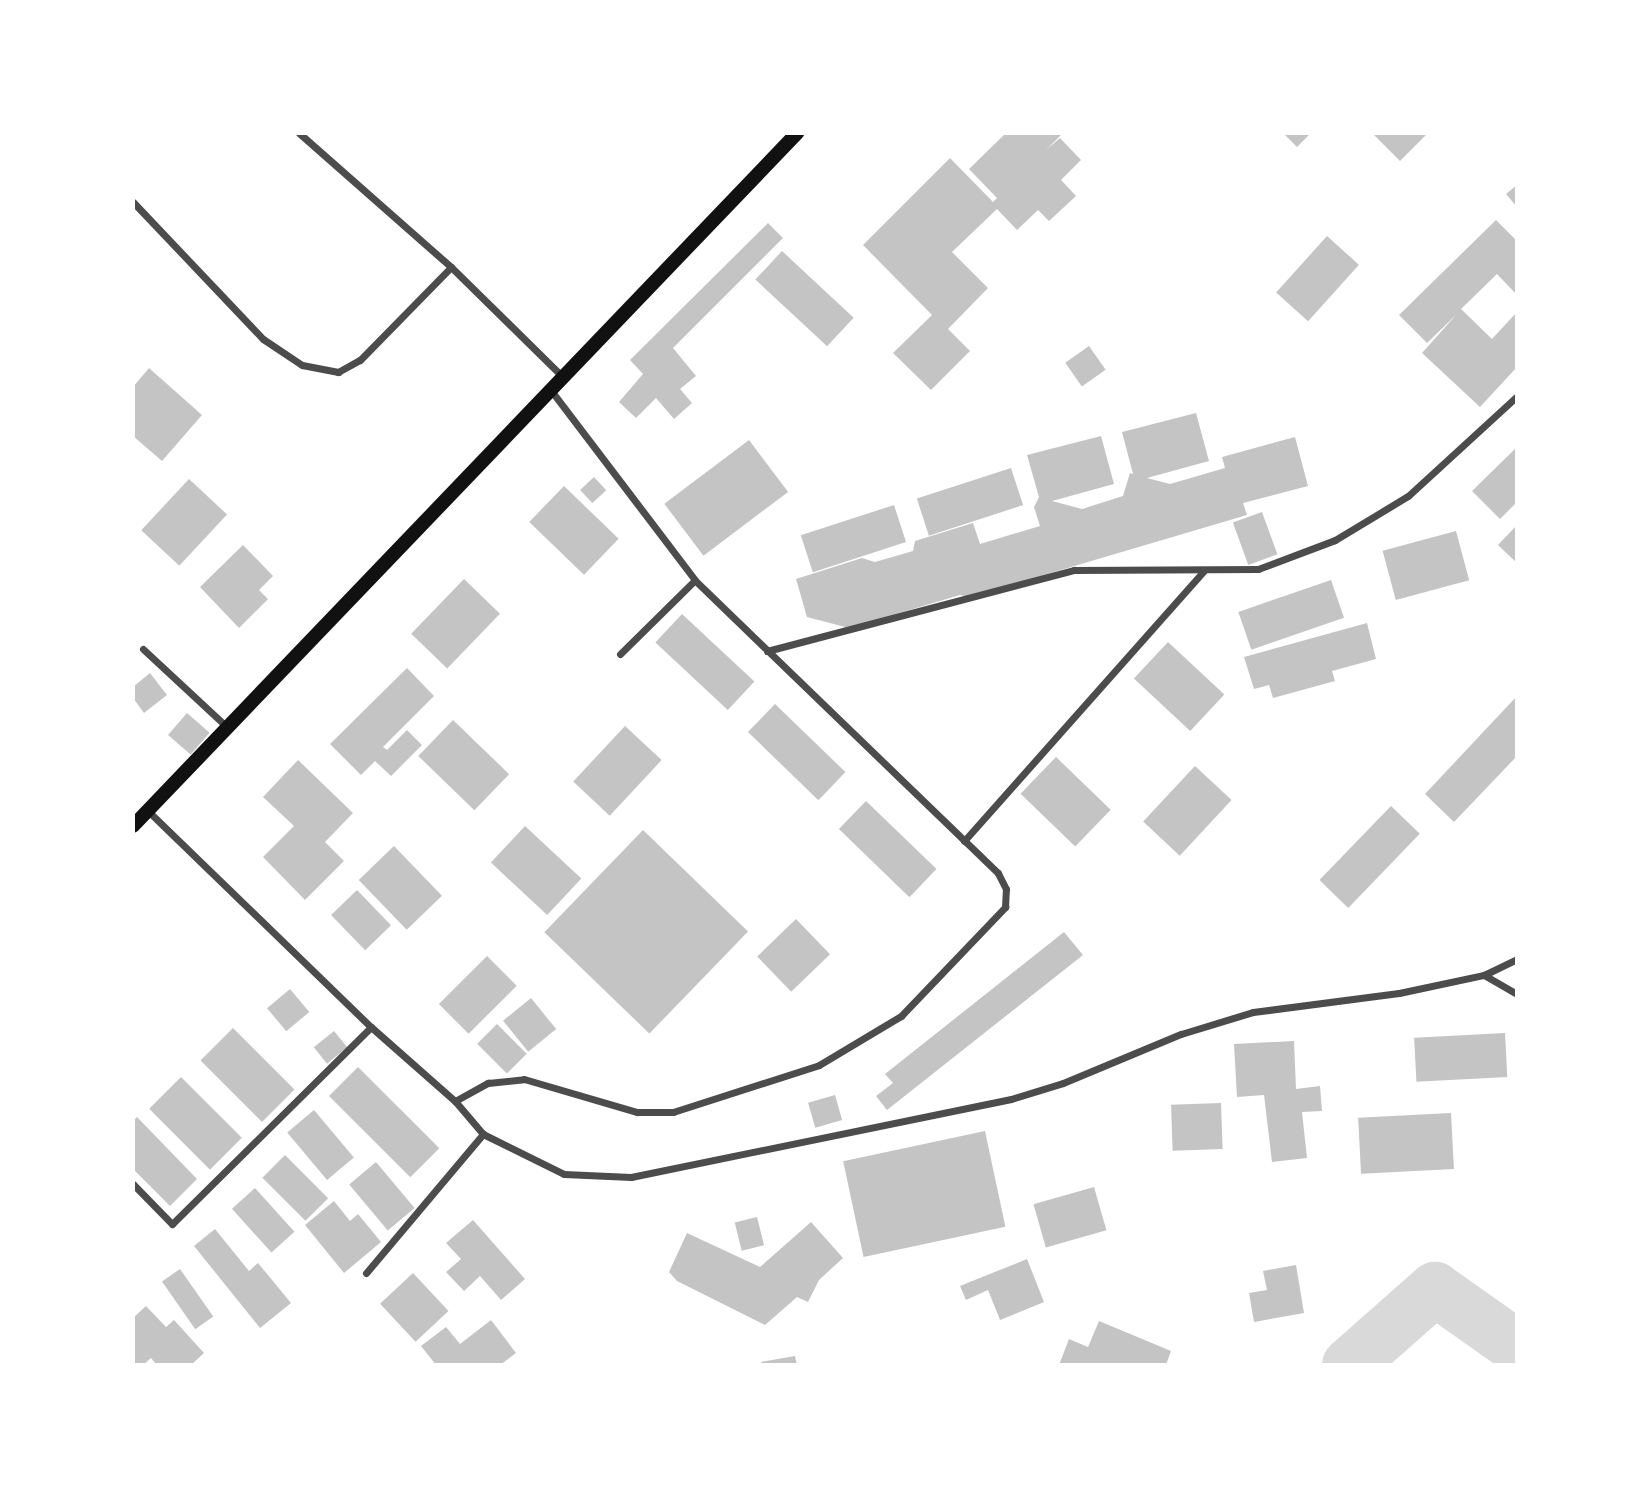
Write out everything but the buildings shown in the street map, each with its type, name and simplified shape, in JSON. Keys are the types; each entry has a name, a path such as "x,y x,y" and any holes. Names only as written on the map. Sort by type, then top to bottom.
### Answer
{"main road":[{"path":"133,826 549,387 797,133"}],"street":[{"path":"299,133 451,267 561,375"},
{"path":"133,202 262,339 302,365 338,372 360,360 451,267"},
{"path":"455,1101 488,1083 524,1079 637,1112 673,1112 819,1065 901,1016 1005,907 1006,889 998,873 695,580 549,387"},
{"path":"767,651 1074,570 1203,572 1258,569 1335,540 1408,496 1517,396"},
{"path":"964,841 1203,572"},
{"path":"620,654 695,580"},
{"path":"143,649 227,727"},
{"path":"148,810 371,1027 455,1101 483,1134 564,1174 631,1177 1012,1099 1076,1078 1181,1034 1253,1012 1399,993 1483,975 1517,959"},
{"path":"1483,975 1517,994"},
{"path":"133,1184 172,1224 371,1027"},
{"path":"366,1273 483,1134"}],"waterway":[{"path":"1349,1365 1435,1289 1517,1347"}]}
